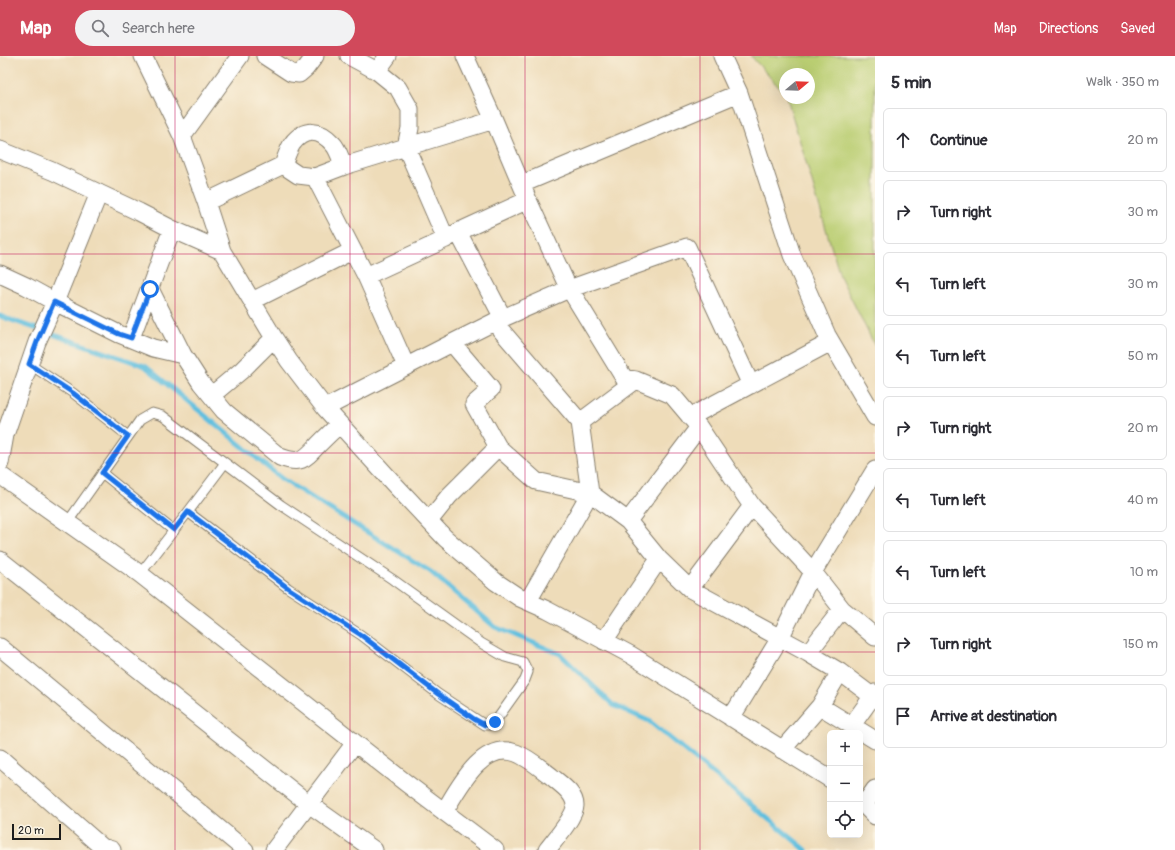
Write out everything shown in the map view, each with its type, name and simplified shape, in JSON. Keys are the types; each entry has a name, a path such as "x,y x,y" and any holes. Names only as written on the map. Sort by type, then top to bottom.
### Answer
{"street":[{"path":"143,56 182,136 222,251 274,338 289,360 339,425 394,485 445,538 496,582 528,602 631,655 827,777"},
{"path":"182,136 240,56"},
{"path":"265,56 291,73 299,74 306,68 315,56"},
{"path":"349,56 377,71 398,88 410,109 410,128 406,148 452,236 499,320 580,422 590,493 528,602"},
{"path":"377,71 388,56"},
{"path":"465,56 569,289 624,378 636,380 672,395 695,422 752,506 813,572 842,609 875,637"},
{"path":"722,56 739,92 792,255 827,336 875,417"},
{"path":"366,276 452,236 525,192 739,92"},
{"path":"284,164 298,175 315,177 344,166 494,120"},
{"path":"206,202 284,164 291,145 301,135 309,132 320,134 334,144 344,166"},
{"path":"0,150 52,171 172,229 222,251"},
{"path":"315,177 366,276 406,366"},
{"path":"0,463 3,435 37,342 100,193"},
{"path":"131,338 172,229"},
{"path":"325,408 499,320 569,289 687,248 751,385"},
{"path":"252,301 352,250"},
{"path":"0,274 26,286 52,306 153,348 183,355"},
{"path":"150,289 183,355 201,383 224,411 280,457 291,461 301,460 310,454 339,425"},
{"path":"212,395 242,370 274,338"},
{"path":"628,521 695,422 751,385 831,342"},
{"path":"452,343 491,390 474,404 498,447 536,482 590,493 628,521 659,559 690,589 808,653 840,672 873,695 852,725"},
{"path":"580,422 636,380"},
{"path":"429,521 449,496 498,447"},
{"path":"731,718 780,638 813,572 875,470"},
{"path":"0,475 140,574 355,743 495,850"},
{"path":"690,589 752,506"},
{"path":"604,641 659,559"},
{"path":"0,560 309,804 374,850"},
{"path":"808,653 842,609"},
{"path":"0,648 245,850"},
{"path":"782,750 820,706 840,672"},
{"path":"820,706 875,740"},
{"path":"274,850 355,743"},
{"path":"444,812 464,780 480,761 493,753 505,750 516,753 533,762 566,788 574,799 575,808 570,819 548,850"},
{"path":"0,758 102,846 112,850"},
{"path":"866,807 875,789"}],"lane":[{"path":"29,364 73,393 128,436"},
{"path":"67,523 140,420 152,413 163,416 281,505 392,579 480,644 505,657 523,662 528,672 525,680 495,722 490,725 485,725 462,711 361,635 288,588 188,512"},
{"path":"140,574 226,463"},
{"path":"102,473 174,530"}],"green space":[{"path":"751,56 875,56 875,346 840,276 789,104 815,104 815,68 779,68 779,87"}],"waterway":[{"path":"0,316 145,366 282,479 431,572 495,627 560,654 613,705 649,721 806,850"}],"route":[{"path":"150,289 131,338 119,334 54,302 29,364 73,393 128,436 102,473 174,530 188,512 288,588 361,635 438,694 474,719 485,725 490,725 495,722"}]}
